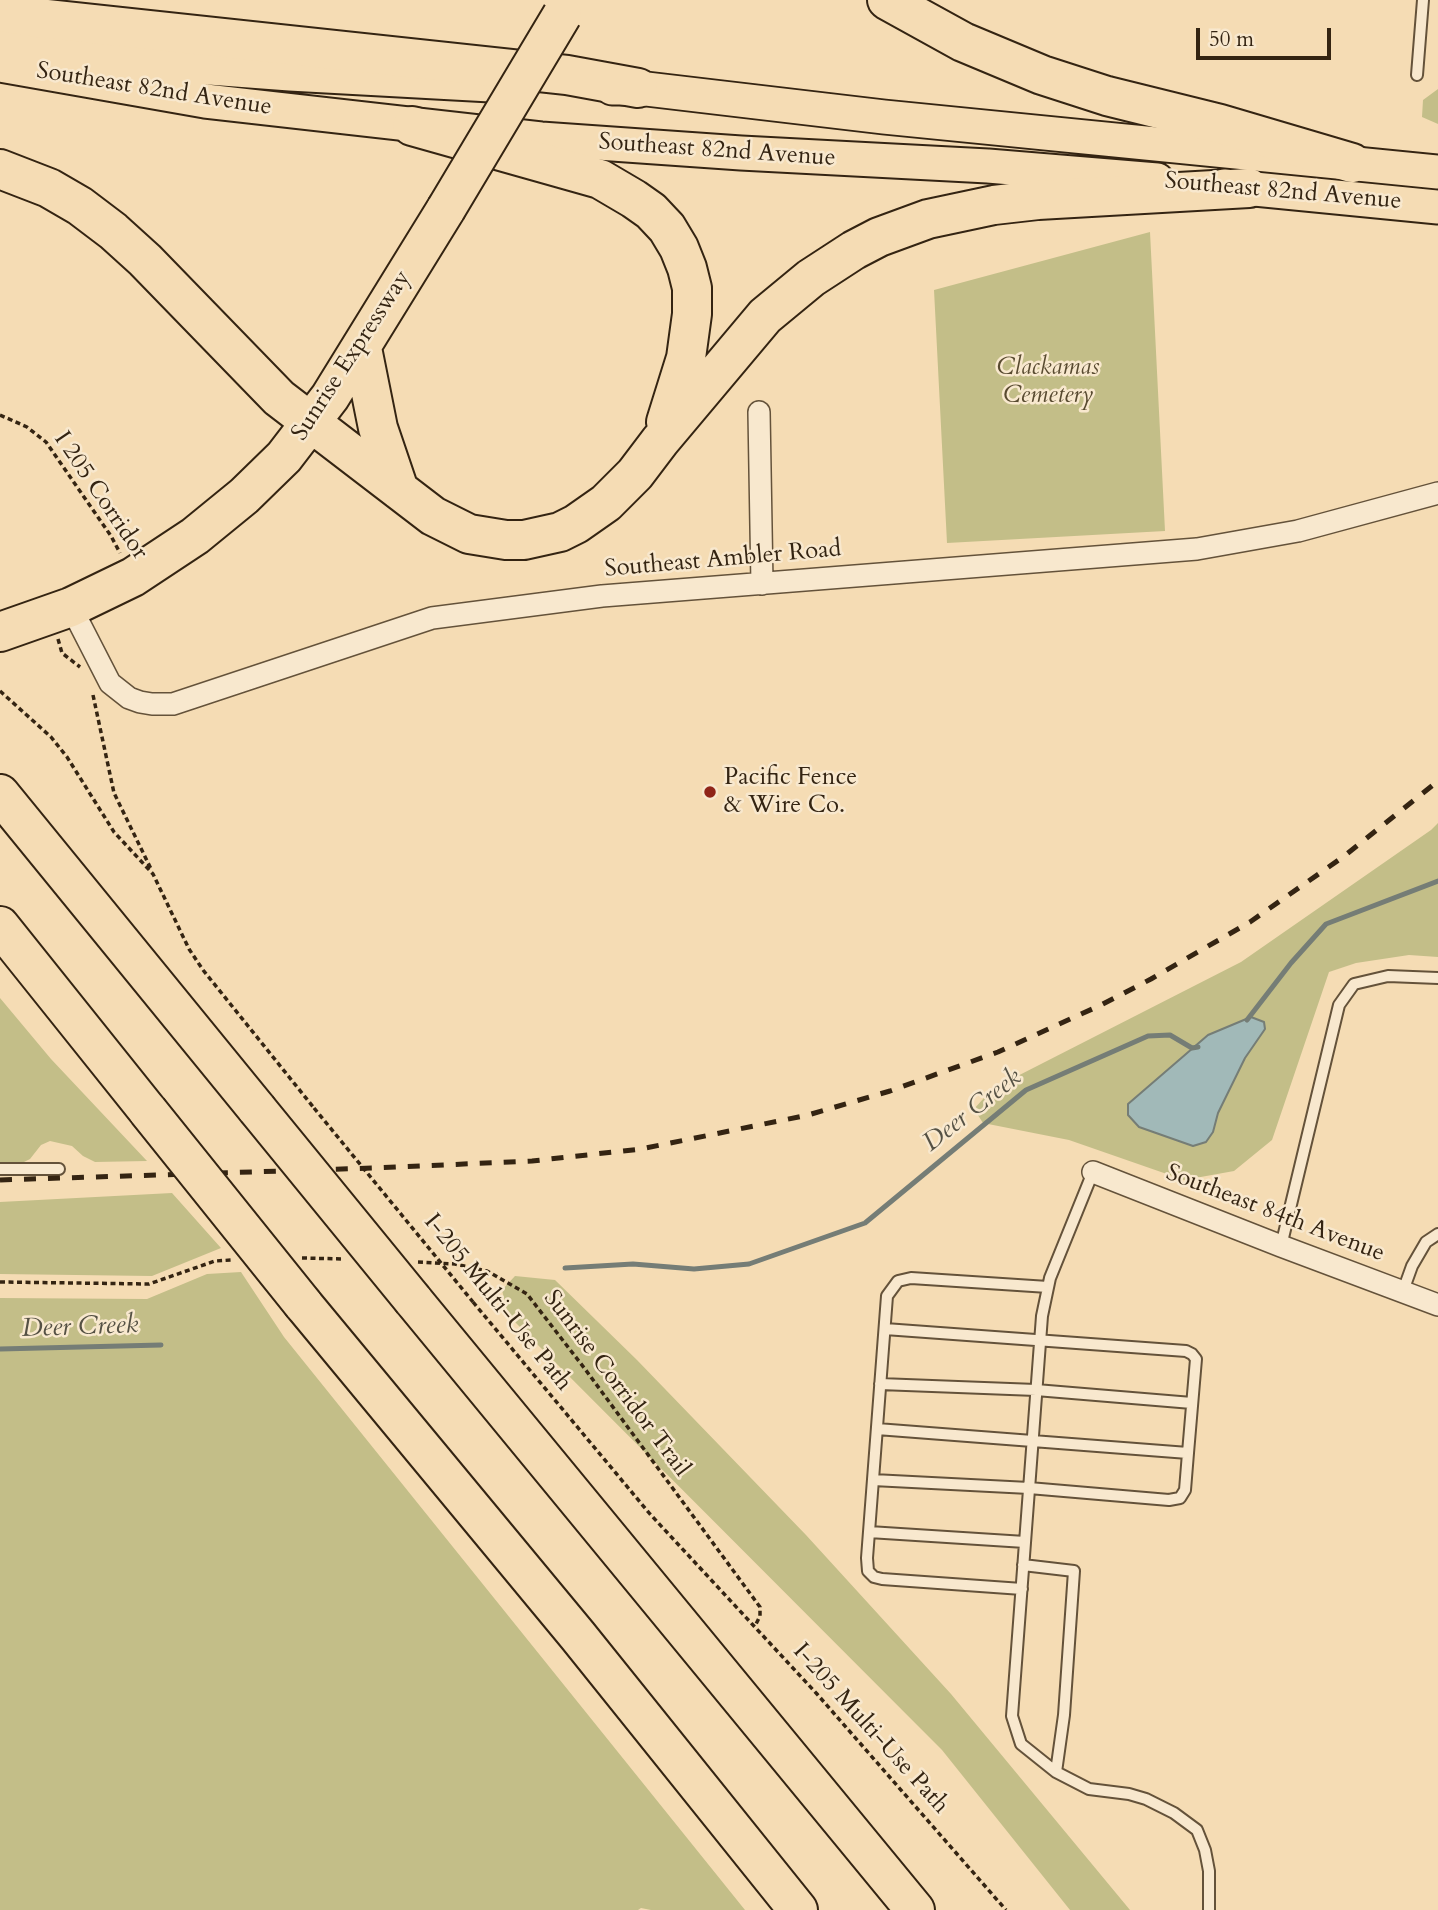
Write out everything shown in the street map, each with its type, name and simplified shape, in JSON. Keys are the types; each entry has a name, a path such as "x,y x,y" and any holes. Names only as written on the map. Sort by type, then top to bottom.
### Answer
{"highway":[{"path":"887,0 963,42 1042,75 1118,100 1220,124 1352,163"},
{"name":"Sunrise Expressway","path":"0,631 71,607 133,577 228,510 280,461 312,423 362,348 567,8"},
{"path":"0,12 567,75 638,88"},
{"path":"412,126 600,179 651,211 667,228 687,268 692,288 692,314 686,358 660,441"},
{"path":"0,169 49,188 80,206 113,231 145,260 279,398 433,516 469,534 506,540 543,536 576,524 606,503 635,474 743,341 789,294 834,262 879,237 928,219 994,205 1249,188"},
{"path":"362,348 379,432 399,490"},
{"path":"0,794 915,1910"},
{"path":"0,926 303,1304 578,1636 797,1910"}],"main road":[{"name":"Southeast 82nd Avenue","path":"0,38 81,53 192,67 559,88 638,88 884,117 1438,173"},
{"name":"Southeast 82nd Avenue","path":"0,65 205,101 412,126 554,140 741,153 988,166 1438,207"}],"street":[{"path":"759,412 762,584"},
{"name":"Southeast Ambler Road","path":"71,607 110,683 129,698 152,704 173,704 432,618 602,596 1149,554 1215,546 1298,531 1438,493"},
{"name":"Southeast 84th Avenue","path":"1093,1172 1438,1305"}],"lane":[{"path":"1417,75 1423,0"},
{"path":"1281,1246 1339,1004 1354,984 1388,976 1438,978"},
{"path":"0,1170 59,1169"},
{"path":"1093,1172 1048,1287 1042,1316 1012,1716 1021,1744 1056,1772 1088,1789 1146,1799 1174,1813 1197,1830 1209,1871 1209,1910"},
{"path":"1403,1291 1412,1266 1426,1242 1438,1234"},
{"path":"1022,1589 874,1577 868,1571 887,1296 898,1281 911,1278 1048,1287"},
{"path":"873,1480 1029,1488 1169,1500 1180,1498 1185,1490 1196,1359 1186,1351 885,1329"},
{"path":"880,1384 1036,1390 1192,1403"},
{"path":"877,1429 1188,1452"},
{"path":"869,1532 1025,1542"},
{"path":"1023,1565 1074,1571 1064,1715 1056,1772"}],"path":[{"name":"I 205 Corridor","path":"0,415 27,427 46,442 111,536 133,577"},
{"path":"71,607 57,636 58,645 62,653 82,668"},
{"path":"90,689 95,699 114,793 128,827 153,874"},
{"name":"I-205 Multi-Use Path","path":"0,691 60,748 114,832 153,874 189,949 203,970 473,1302 641,1504 873,1757 1006,1910"},
{"path":"292,1258 345,1259"},
{"path":"0,1282 149,1284 215,1261 241,1260"},
{"name":"Sunrise Corridor Trail","path":"414,1262 455,1264 488,1271 527,1294 585,1368 760,1607 760,1616 755,1626"}],"green space":[{"path":"1438,89 1438,124 1422,117 1423,100"},
{"name":"Clackamas Cemetery","path":"1150,232 1165,531 947,543 934,290"},
{"path":"1438,823 1438,957 1409,955 1356,963 1329,972 1272,1140 1234,1171 1184,1180 1069,1140 983,1123 974,1109 992,1089 1241,962"},
{"path":"0,998 51,1059 147,1161 95,1162 72,1146 50,1141 41,1145 30,1159 20,1164 0,1165"},
{"path":"172,1193 221,1248 152,1276 0,1274 0,1202"},
{"path":"241,1272 284,1337 745,1910 0,1910 0,1298 147,1299 207,1274"},
{"path":"515,1276 555,1280 637,1360 806,1535 951,1694 1130,1910 1070,1910 942,1750 508,1315 502,1290"}],"water":[{"path":"1251,1017 1264,1022 1265,1029 1245,1058 1218,1113 1213,1132 1206,1142 1193,1146 1139,1127 1128,1115 1128,1104 1208,1035"}],"waterway":[{"name":"Deer Creek","path":"1247,1020 1291,963 1326,924 1438,881"},
{"name":"Deer Creek","path":"565,1268 633,1264 694,1269 749,1264 865,1223 1026,1090 1148,1036 1170,1035 1192,1048 1198,1047"},
{"name":"Deer Creek","path":"0,1349 161,1345"}],"railway":[{"path":"0,1180 532,1161 641,1149 808,1115 890,1091 998,1052 1151,979 1250,922 1343,857 1438,781"}],"place":[{"name":"Pacific Fence & Wire Co.","path":"710,792"}]}
